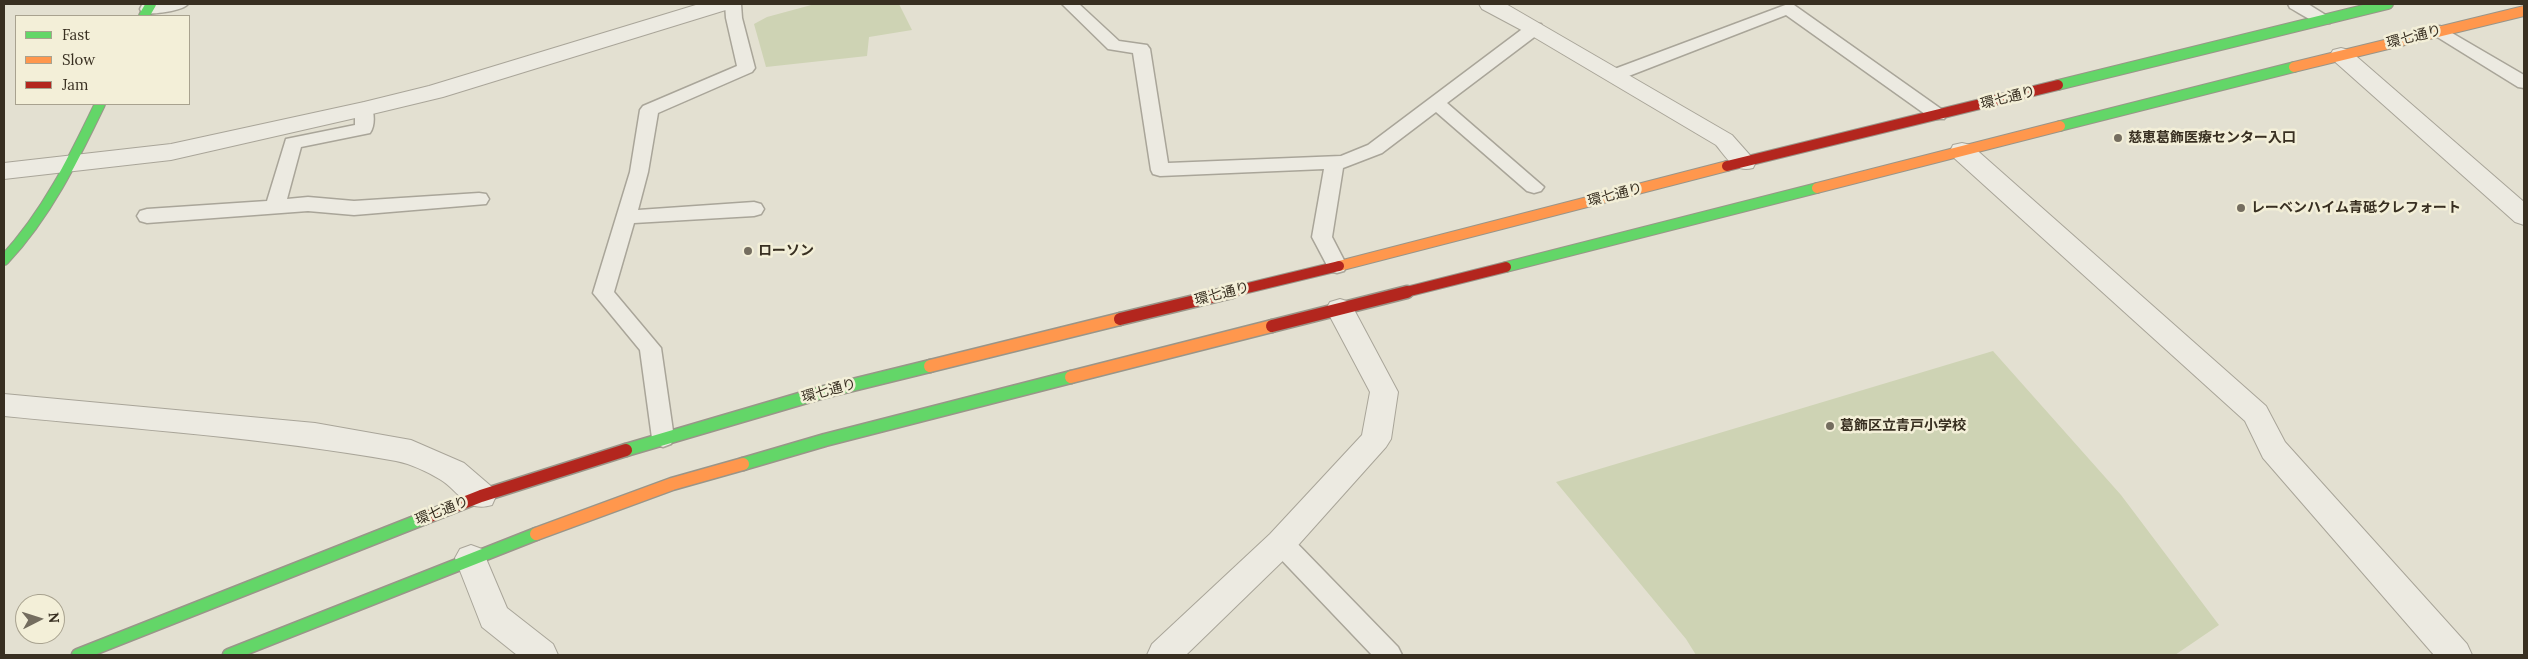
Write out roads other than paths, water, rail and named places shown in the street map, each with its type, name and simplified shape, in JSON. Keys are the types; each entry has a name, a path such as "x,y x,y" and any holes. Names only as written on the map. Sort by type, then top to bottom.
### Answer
{"main road":[{"name":"環七通り","path":"78,655 480,496 664,438 820,393 1337,266 1744,162 2388,4"},
{"name":"環七通り","path":"229,655 471,558 672,484 825,440 2341,55 2524,11"},
{"path":"4,260 16,249 44,213 99,105"}],"street":[{"path":"4,171 171,152 364,109 435,92 721,4"},
{"path":"1490,4 1535,28 1724,140 1744,162"},
{"path":"2341,55 2524,216"},
{"path":"1962,151 2256,414 2274,450 2455,655"},
{"path":"1164,655 1281,543 1376,438 1384,392 1340,309"},
{"path":"4,405 315,435 411,452 453,472 480,496"},
{"path":"471,558 494,617 541,655"}],"lane":[{"path":"148,10 180,4"},
{"path":"664,438 650,348 603,293 640,172 649,110 746,68 734,18 733,4"},
{"path":"1070,4 1114,45 1141,48 1160,170 1344,162 1375,149 1535,28"},
{"path":"2296,4 2324,19"},
{"path":"1615,75 1788,9 1938,115"},
{"path":"2440,31 2524,83"},
{"path":"1436,103 1534,187"},
{"path":"275,207 293,143 364,129 364,109"},
{"path":"1334,163 1322,237 1337,266"},
{"path":"147,216 308,204 354,208 480,199"},
{"path":"626,217 754,209"},
{"path":"1281,543 1389,655"}],"place":[{"name":"慈恵葛飾医療センター入口","path":"2118,138"},
{"name":"レーベンハイム青砥クレフォート","path":"2241,208"},
{"name":"ローソン","path":"748,251"},
{"name":"葛飾区立青戸小学校","path":"1830,426"}]}
